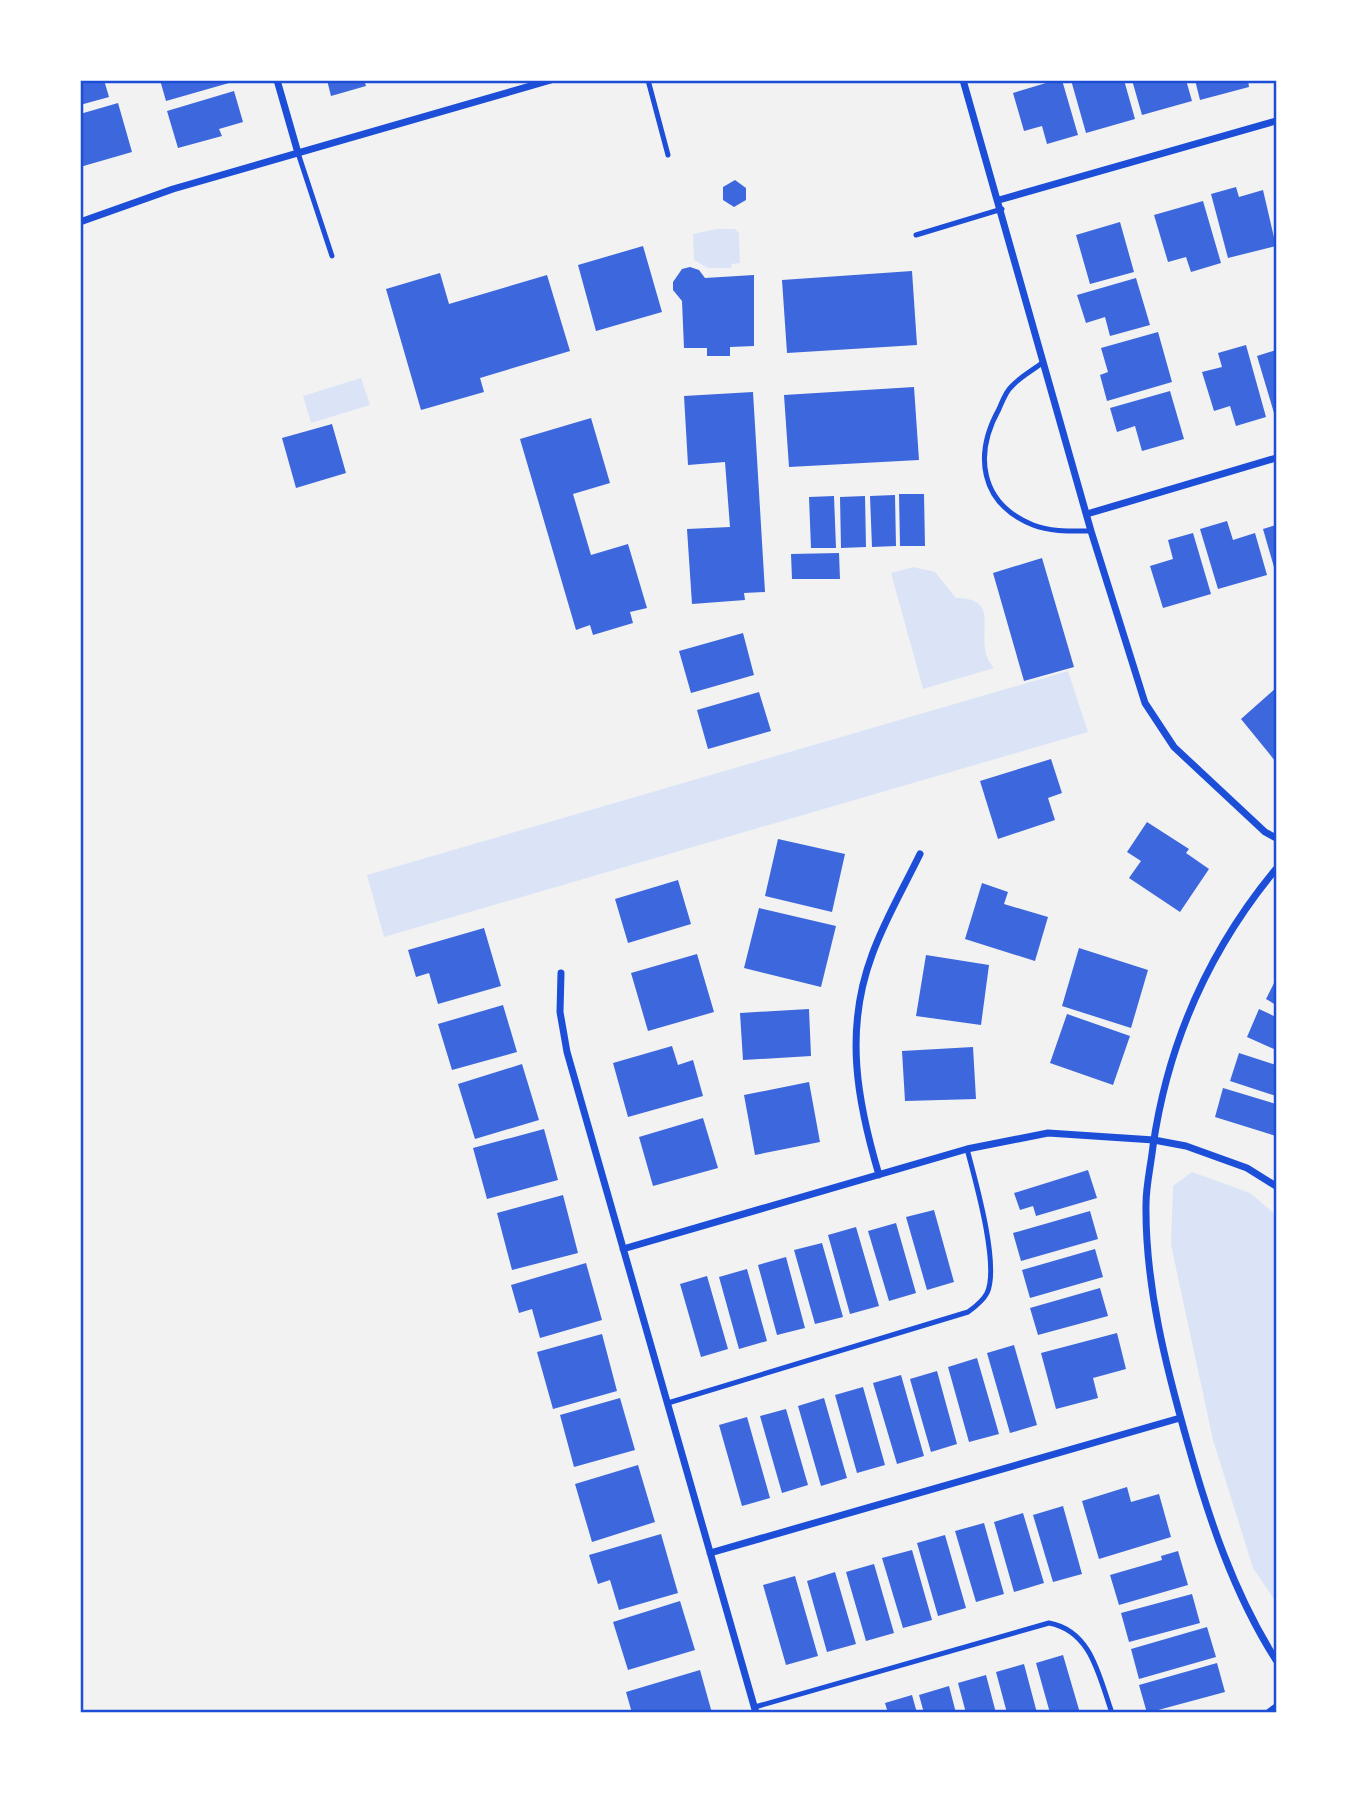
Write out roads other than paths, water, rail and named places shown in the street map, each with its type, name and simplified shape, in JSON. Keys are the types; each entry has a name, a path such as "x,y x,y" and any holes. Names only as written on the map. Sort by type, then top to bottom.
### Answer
{"street":[{"path":"277,80 298,153"},
{"path":"80,222 173,189 551,80"},
{"path":"963,80 1002,209 1042,363 1091,531 1136,679 1149,711 1174,747 1200,774 1265,832 1276,838"},
{"path":"999,200 1276,121"},
{"path":"1087,514 1276,458"},
{"path":"879,1175 856,1085 854,1045 858,1005 872,955 919,854"},
{"path":"1276,869 1218,950 1193,1000 1172,1053 1154,1140 1146,1203 1151,1277 1162,1345 1180,1418 1204,1502 1227,1561 1250,1614 1276,1660"},
{"path":"561,973 559,1012 567,1052 755,1710"},
{"path":"623,1249 967,1149 1048,1133 1154,1140 1220,1157 1247,1167 1276,1185"},
{"path":"710,1553 1180,1418"},
{"path":"1268,1713 1276,1707"}],"lane":[{"path":"648,80 668,155"},
{"path":"298,153 332,256"},
{"path":"916,235 1002,209"},
{"path":"1042,363 1010,386 986,431 982,457 985,475 1000,500 1015,515 1032,524 1052,530 1091,531"},
{"path":"668,1403 968,1312 986,1293 991,1271 980,1195 967,1149"},
{"path":"755,1710 1049,1623 1061,1625 1081,1638 1089,1649 1112,1713"}]}
